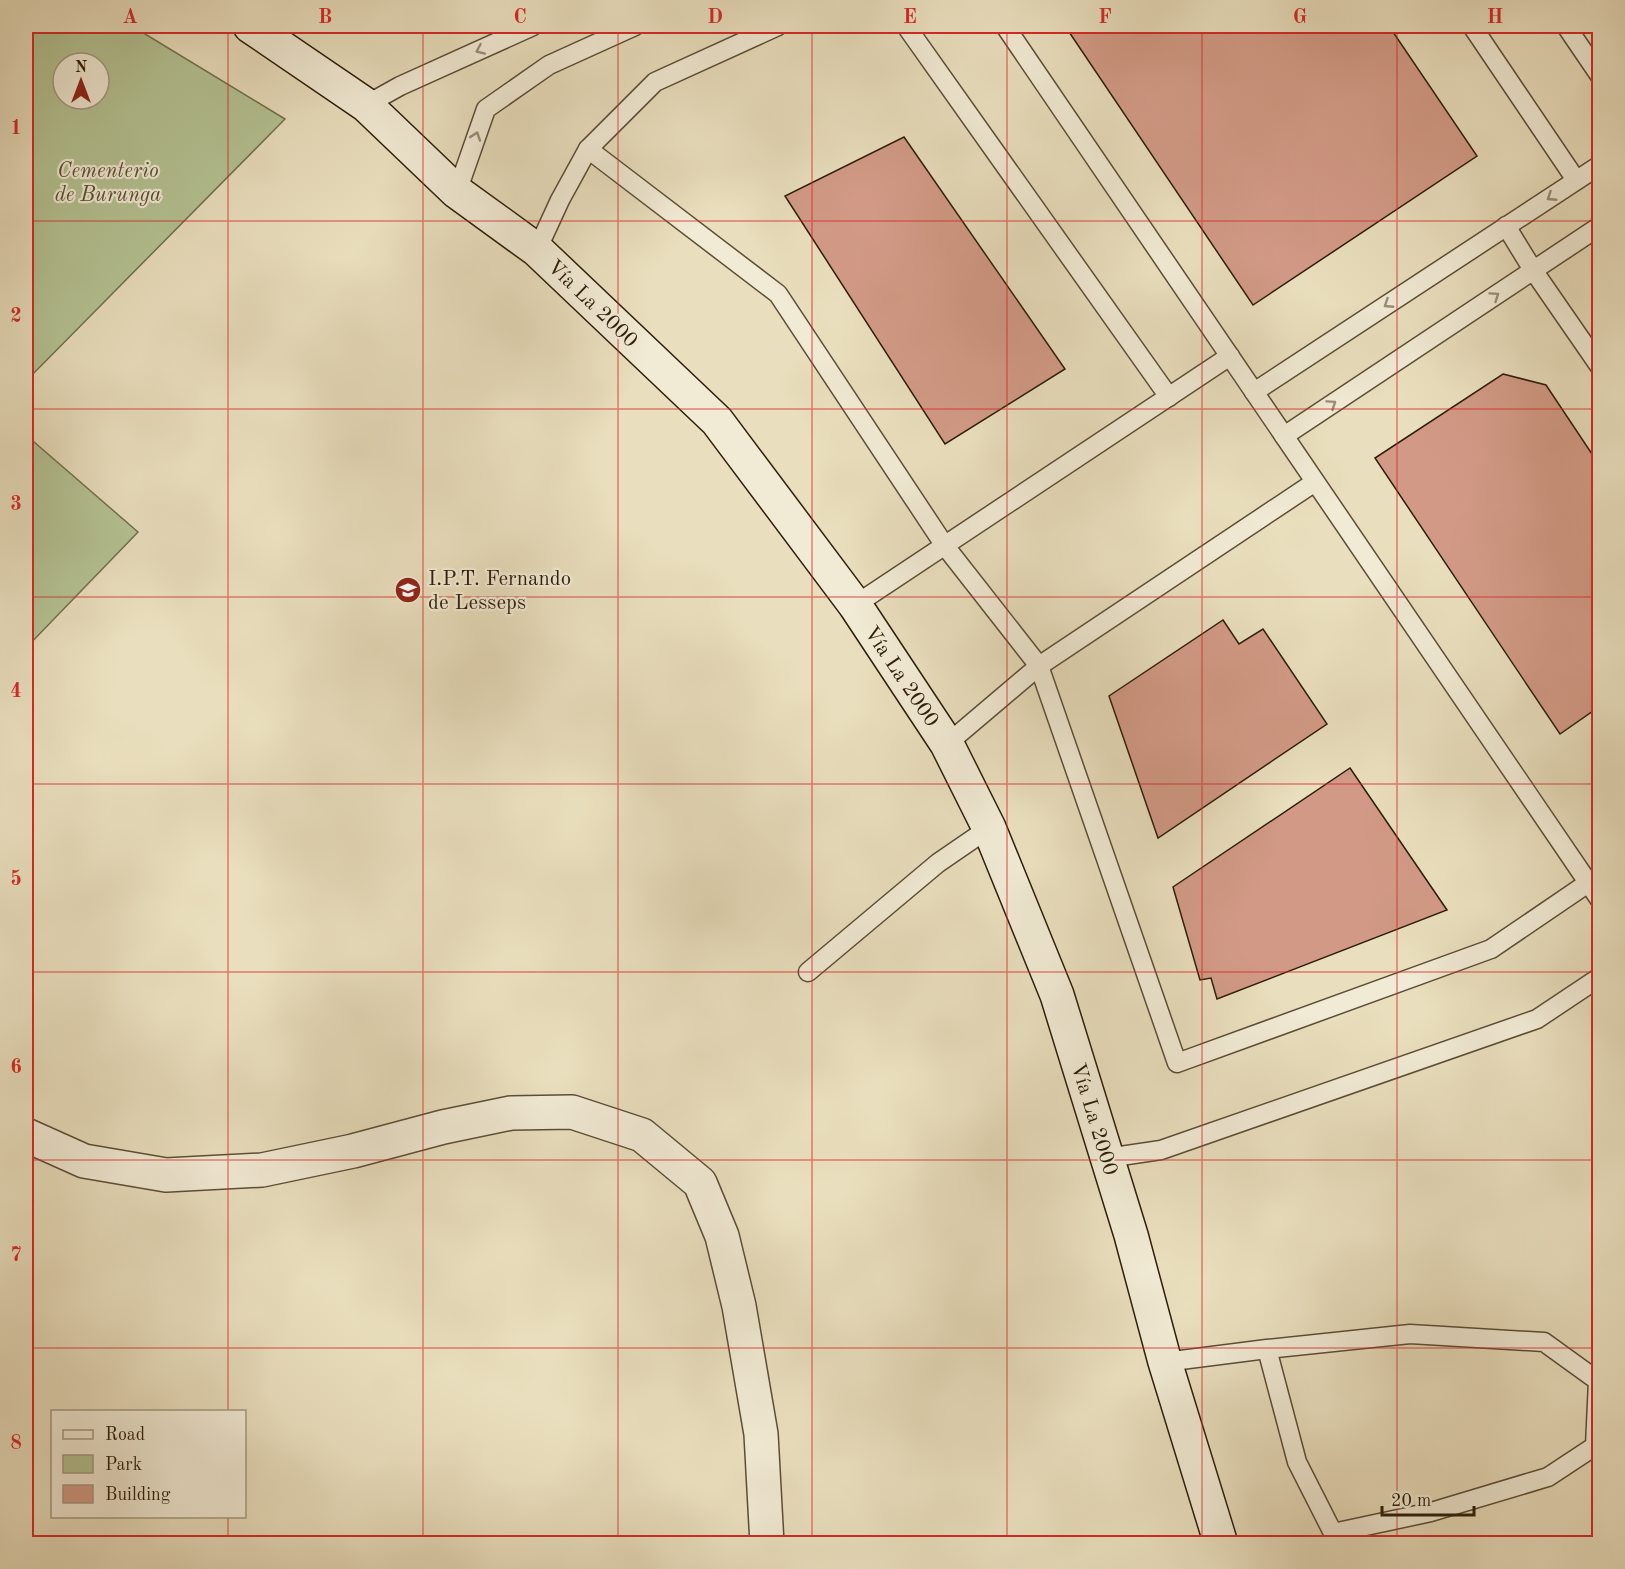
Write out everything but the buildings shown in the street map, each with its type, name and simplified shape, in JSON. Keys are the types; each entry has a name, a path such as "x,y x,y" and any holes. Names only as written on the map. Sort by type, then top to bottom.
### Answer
{"street":[{"name":"Vía La 2000","path":"250,26 366,105 457,192 537,250 717,421 855,605 947,744 989,828 1058,995 1131,1235 1165,1362 1221,1544"},
{"path":"26,1135 84,1161 166,1175 262,1170 512,1113 572,1112 642,1135 700,1183 722,1236 739,1306 761,1434 767,1544"}],"lane":[{"path":"366,105 400,86 533,26"},
{"path":"457,192 486,108 549,65 635,26"},
{"path":"537,250 560,200 588,149 655,81 778,26"},
{"path":"906,26 1169,397"},
{"path":"1005,26 1599,900"},
{"path":"1472,26 1576,180"},
{"path":"1566,26 1599,76"},
{"path":"588,149 778,294 945,546 1039,666 1177,1063 1491,949 1588,883"},
{"path":"1254,392 1599,165"},
{"path":"1506,226 1599,367"},
{"path":"1284,436 1599,226"},
{"path":"855,605 1230,356"},
{"path":"947,744 1039,666 1315,482"},
{"path":"808,972 938,863 989,828"},
{"path":"1107,1158 1161,1150 1537,1019 1599,977"},
{"path":"1165,1362 1267,1348 1410,1334 1544,1342 1598,1381 1595,1446 1548,1477 1431,1512 1333,1533 1297,1462 1267,1348"}],"green space":[{"name":"Cementerio de Burunga","path":"26,26 132,26 285,119 26,381"},
{"path":"26,435 138,532 26,648"}],"place":[{"name":"I.P.T. Fernando de Lesseps","path":"408,590"}]}
